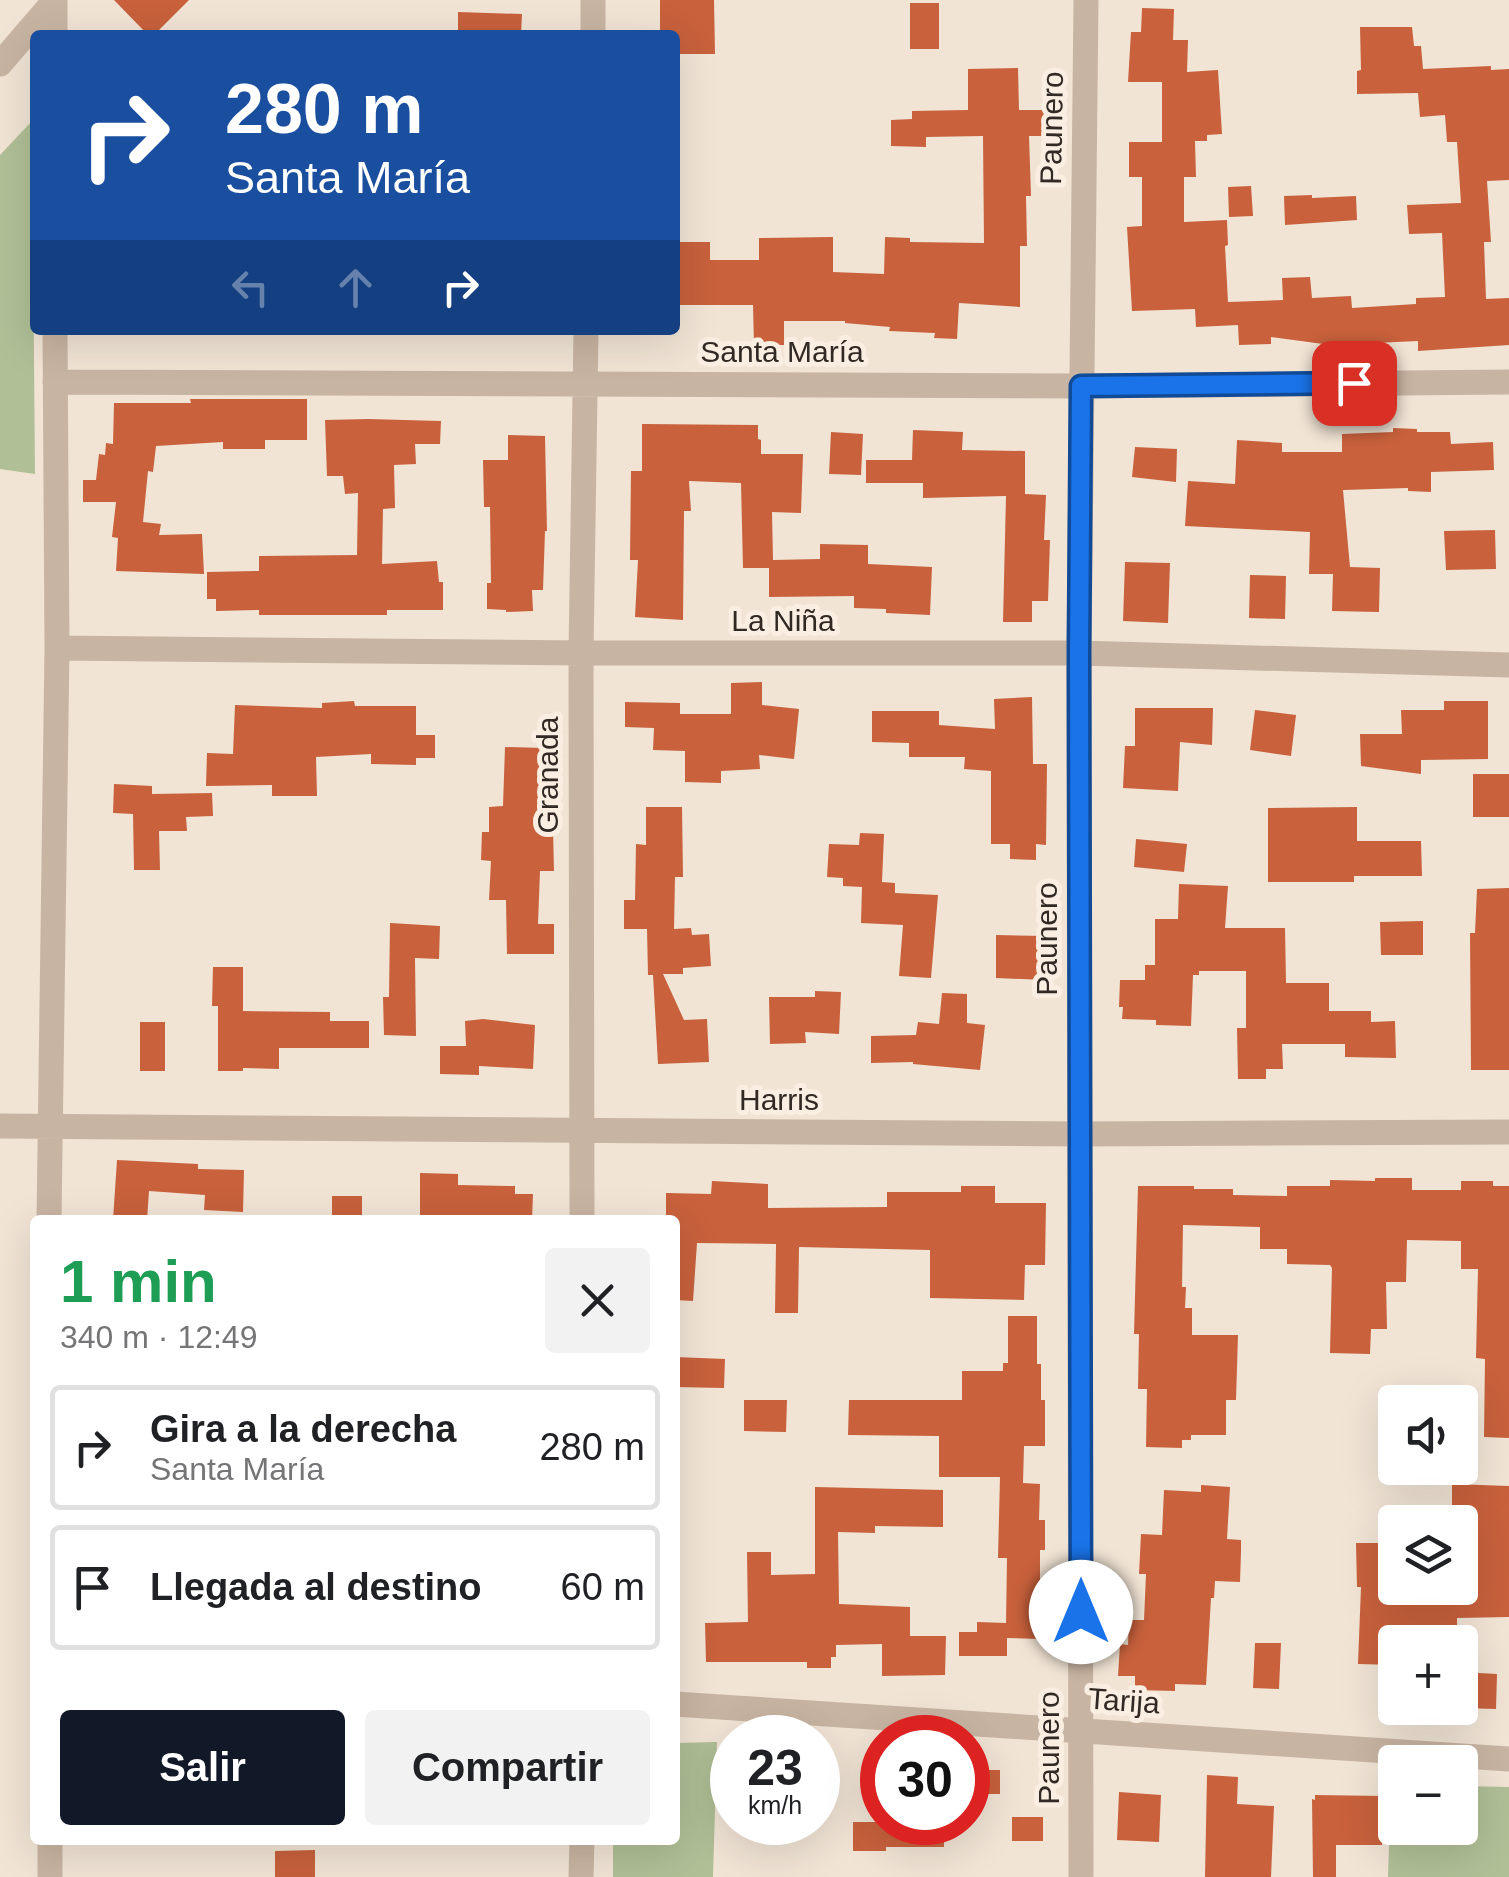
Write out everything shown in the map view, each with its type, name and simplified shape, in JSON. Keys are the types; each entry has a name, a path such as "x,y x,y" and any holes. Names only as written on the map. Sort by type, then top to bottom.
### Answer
{"street":[{"path":"55,0 55,30"},
{"path":"0,64 55,0"},
{"path":"593,30 594,0"},
{"name":"Paunero","path":"1081,1877 1079,653 1086,0"},
{"path":"49,1215 58,648 55,335"},
{"name":"Granada","path":"582,1215 580,653 586,335"},
{"name":"Santa María","path":"55,382 1081,386 1509,382"},
{"name":"La Niña","path":"58,648 1079,653 1509,665"},
{"name":"Harris","path":"0,1126 1079,1134 1509,1132"},
{"name":"Tarija","path":"680,1704 1509,1758"},
{"path":"50,1845 50,1877"},
{"path":"581,1877 582,1845"}],"green space":[{"path":"30,123 30,335 34,335 35,474 0,469 0,155"},
{"path":"710,1742 713,1877 613,1877 613,1845 680,1845 680,1743"},
{"path":"1478,1786 1509,1787 1509,1877 1388,1877 1389,1845 1478,1845"}],"building":[{"path":"114,0 189,0 159,30 143,30"},
{"path":"660,0 714,0 715,54 680,54 680,30 660,30"},
{"path":"910,3 939,3 939,49 910,49"},
{"path":"1142,8 1174,9 1173,40 1188,40 1187,72 1218,70 1222,134 1207,135 1207,141 1195,141 1196,177 1184,177 1184,222 1227,220 1228,302 1283,300 1282,278 1310,277 1312,298 1351,296 1352,308 1416,304 1416,298 1445,297 1442,233 1409,234 1407,205 1461,203 1457,142 1447,142 1445,115 1420,117 1418,93 1357,94 1360,27 1412,27 1414,46 1421,46 1423,69 1509,69 1509,180 1487,181 1491,242 1484,242 1486,299 1509,298 1509,345 1418,351 1418,341 1353,344 1353,348 1271,337 1271,344 1239,345 1238,325 1196,327 1195,309 1132,311 1127,227 1142,226 1142,177 1129,177 1129,142 1162,142 1162,82 1128,82 1131,32 1141,32"},
{"path":"458,12 522,14 521,30 458,30"},
{"path":"1018,68 1019,110 1044,110 1044,136 1029,136 1031,196 1026,196 1027,246 1020,246 1020,307 959,303 957,339 845,321 784,321 784,345 754,345 753,305 680,305 680,242 710,242 710,260 759,260 759,238 833,237 833,272 884,274 885,237 910,238 910,242 984,243 983,136 926,137 926,147 891,146 891,120 912,119 912,111 968,110 968,69"},
{"path":"1251,186 1253,216 1229,217 1228,187"},
{"path":"1284,196 1356,196 1357,220 1285,225"},
{"path":"190,399 307,399 307,440 265,440 265,449 223,449 223,442 156,446 153,472 148,471 143,522 161,524 159,535 202,534 204,574 116,571 118,538 112,537 116,502 83,502 83,480 96,480 99,454 105,455 106,443 113,444 114,403 191,403"},
{"path":"325,420 441,421 440,444 415,444 416,464 394,465 395,508 383,509 382,564 437,561 439,582 443,582 443,610 387,610 387,615 216,611 216,599 207,599 207,572 259,571 259,556 357,555 358,493 345,494 343,476 327,476"},
{"path":"642,424 758,425 761,454 803,454 801,513 772,512 773,560 820,559 820,544 868,545 868,564 932,567 930,615 854,608 854,596 769,597 769,568 743,568 741,483 689,481 691,511 684,511 683,620 635,617 638,560 630,560 631,471 642,471"},
{"path":"1393,428 1450,432 1451,444 1493,442 1494,470 1431,472 1431,492 1408,488 1343,490 1350,567 1380,568 1379,612 1332,611 1333,574 1309,574 1310,532 1185,526 1188,481 1235,484 1237,440 1282,443 1282,452 1342,452 1342,434 1393,432"},
{"path":"913,430 963,432 962,450 1025,451 1025,494 1046,495 1044,540 1050,540 1048,601 1032,601 1032,622 1003,622 1006,496 923,498 923,483 866,483 866,460 912,460"},
{"path":"831,432 863,434 861,475 829,474"},
{"path":"508,435 545,436 547,531 543,590 532,590 533,611 487,609 487,583 491,583 490,507 484,507 483,460 508,460"},
{"path":"1135,447 1177,449 1176,482 1132,477"},
{"path":"1495,530 1496,569 1446,570 1444,531"},
{"path":"1125,562 1170,563 1168,623 1123,621"},
{"path":"1250,575 1286,576 1285,619 1249,618"},
{"path":"762,682 762,705 799,709 794,759 759,755 760,769 721,771 721,783 685,782 685,751 653,750 654,728 625,727 625,702 680,703 680,714 731,714 731,683"},
{"path":"1032,697 1033,764 1047,764 1046,845 1036,844 1036,860 1010,859 1010,844 991,844 991,771 964,769 965,757 909,757 909,743 872,742 872,711 939,711 939,725 995,729 994,699"},
{"path":"354,701 355,706 416,706 416,735 435,735 435,758 416,758 416,765 371,764 371,754 316,757 317,796 272,796 272,785 206,786 207,753 233,754 235,705 322,708 322,703"},
{"path":"1444,701 1488,701 1488,759 1421,760 1421,774 1361,766 1360,734 1402,734 1401,710 1444,710"},
{"path":"1135,708 1213,708 1212,745 1180,742 1178,791 1123,788 1125,746 1135,746"},
{"path":"1255,710 1296,715 1291,756 1250,750"},
{"path":"505,747 545,748 544,787 552,787 554,871 540,871 538,924 554,924 554,954 507,954 506,900 489,900 491,861 481,860 482,832 489,832 489,807 503,806"},
{"path":"1473,774 1509,774 1509,817 1473,817"},
{"path":"114,784 152,786 152,794 212,793 213,816 186,817 187,831 159,831 160,870 134,870 133,814 113,813"},
{"path":"646,807 682,807 683,877 675,877 674,929 691,928 692,935 709,934 711,966 683,968 683,974 663,974 684,1020 707,1019 709,1062 658,1064 647,929 624,929 624,900 635,900 636,844 646,845"},
{"path":"1357,807 1357,841 1421,841 1422,876 1354,876 1354,882 1268,882 1268,808"},
{"path":"860,833 884,834 882,882 895,883 895,893 938,895 931,978 899,976 903,925 861,923 862,887 843,886 843,878 827,877 829,844 859,845"},
{"path":"1136,839 1187,844 1184,872 1134,867"},
{"path":"1179,884 1228,886 1225,928 1285,928 1286,983 1329,983 1329,1011 1371,1011 1371,1022 1395,1021 1396,1058 1345,1057 1345,1044 1282,1044 1283,1069 1266,1069 1266,1079 1238,1079 1237,1028 1246,1028 1246,971 1199,971 1199,975 1193,975 1191,1026 1122,1019 1120,980 1145,980 1145,965 1155,965 1155,919 1178,919"},
{"path":"1509,888 1509,1070 1471,1070 1470,933 1475,933 1477,889"},
{"path":"1423,921 1423,955 1381,955 1380,922"},
{"path":"390,923 440,926 439,959 415,958 416,1036 384,1035 383,997 389,997"},
{"path":"996,935 1045,936 1045,980 996,978"},
{"path":"213,967 243,967 243,1011 330,1012 330,1021 369,1021 369,1048 279,1048 279,1069 218,1071 218,1006 212,1006"},
{"path":"815,991 841,992 839,1034 805,1032 806,1043 770,1044 769,997 815,997"},
{"path":"942,993 967,994 967,1023 985,1025 980,1070 913,1062 871,1063 871,1036 916,1035 918,1022 939,1024"},
{"path":"483,1019 535,1025 533,1069 479,1066 479,1075 440,1074 440,1046 466,1046 465,1021"},
{"path":"140,1022 165,1022 165,1071 140,1071"},
{"path":"117,1160 244,1170 243,1212 204,1210 205,1195 149,1191 147,1215 113,1215"},
{"path":"420,1173 458,1174 458,1185 515,1186 515,1194 533,1194 532,1215 420,1215"},
{"path":"1412,1178 1412,1190 1461,1190 1461,1181 1493,1181 1493,1186 1509,1186 1509,1438 1484,1437 1485,1359 1476,1358 1478,1269 1461,1269 1461,1241 1407,1240 1406,1282 1386,1282 1387,1329 1371,1329 1370,1354 1330,1353 1330,1265 1287,1264 1287,1249 1260,1249 1260,1227 1183,1225 1182,1287 1186,1287 1185,1308 1192,1308 1192,1335 1238,1335 1236,1400 1226,1400 1226,1435 1191,1435 1191,1440 1182,1440 1182,1448 1146,1447 1147,1389 1138,1389 1139,1334 1134,1334 1138,1186 1194,1186 1233,1189 1233,1195 1287,1196 1287,1186 1330,1186 1330,1180"},
{"path":"712,1181 768,1184 768,1208 887,1207 887,1192 961,1192 961,1186 995,1186 995,1203 1046,1203 1045,1265 1025,1265 1024,1300 930,1298 930,1250 799,1247 798,1313 775,1313 776,1244 697,1243 693,1301 680,1300 680,1215 666,1215 666,1193 711,1194"},
{"path":"332,1196 362,1196 362,1215 332,1215"},
{"path":"1008,1316 1037,1316 1045,1446 1024,1446 1023,1483 1040,1484 1039,1520 1045,1520 1045,1550 1040,1550 1040,1639 1007,1638 1007,1656 959,1656 959,1632 977,1632 977,1622 1006,1623 1007,1558 998,1558 1000,1477 939,1477 939,1436 848,1435 849,1400 962,1400 962,1371 1003,1371 1003,1363 1008,1363"},
{"path":"680,1357 725,1359 724,1388 680,1387"},
{"path":"744,1400 787,1400 786,1432 744,1431"},
{"path":"1201,1485 1230,1487 1227,1539 1241,1540 1240,1582 1215,1581 1206,1685 1175,1684 1175,1691 1135,1690 1135,1676 1118,1676 1120,1644 1128,1645 1129,1620 1144,1620 1146,1574 1139,1574 1141,1534 1162,1535 1164,1490 1201,1492"},
{"path":"1452,1485 1509,1486 1509,1617 1457,1618 1457,1625 1378,1625 1378,1665 1358,1664 1361,1587 1357,1587 1356,1543 1378,1543 1378,1605 1478,1605 1478,1505 1452,1505"},
{"path":"815,1487 943,1490 943,1527 875,1526 875,1533 838,1532 839,1604 910,1607 910,1636 946,1636 945,1675 882,1676 882,1644 836,1645 831,1668 807,1668 807,1662 706,1662 705,1623 748,1622 747,1552 771,1552 771,1575 815,1574"},
{"path":"1255,1643 1281,1643 1279,1689 1253,1688"},
{"path":"1478,1673 1497,1674 1496,1709 1478,1708"},
{"path":"990,1770 1000,1770 1000,1794 990,1794"},
{"path":"1207,1775 1238,1777 1237,1804 1274,1806 1271,1877 1205,1877"},
{"path":"1119,1792 1161,1795 1159,1842 1117,1840"},
{"path":"1315,1795 1378,1796 1378,1845 1336,1845 1336,1877 1313,1877 1312,1799"},
{"path":"1012,1817 1043,1817 1043,1841 1012,1841"},
{"path":"853,1822 860,1822 860,1845 944,1845 886,1847 886,1851 853,1851"},
{"path":"315,1850 315,1877 275,1877 275,1851"}],"route":[{"path":"1081,1612 1081,386 1354,383"}]}
